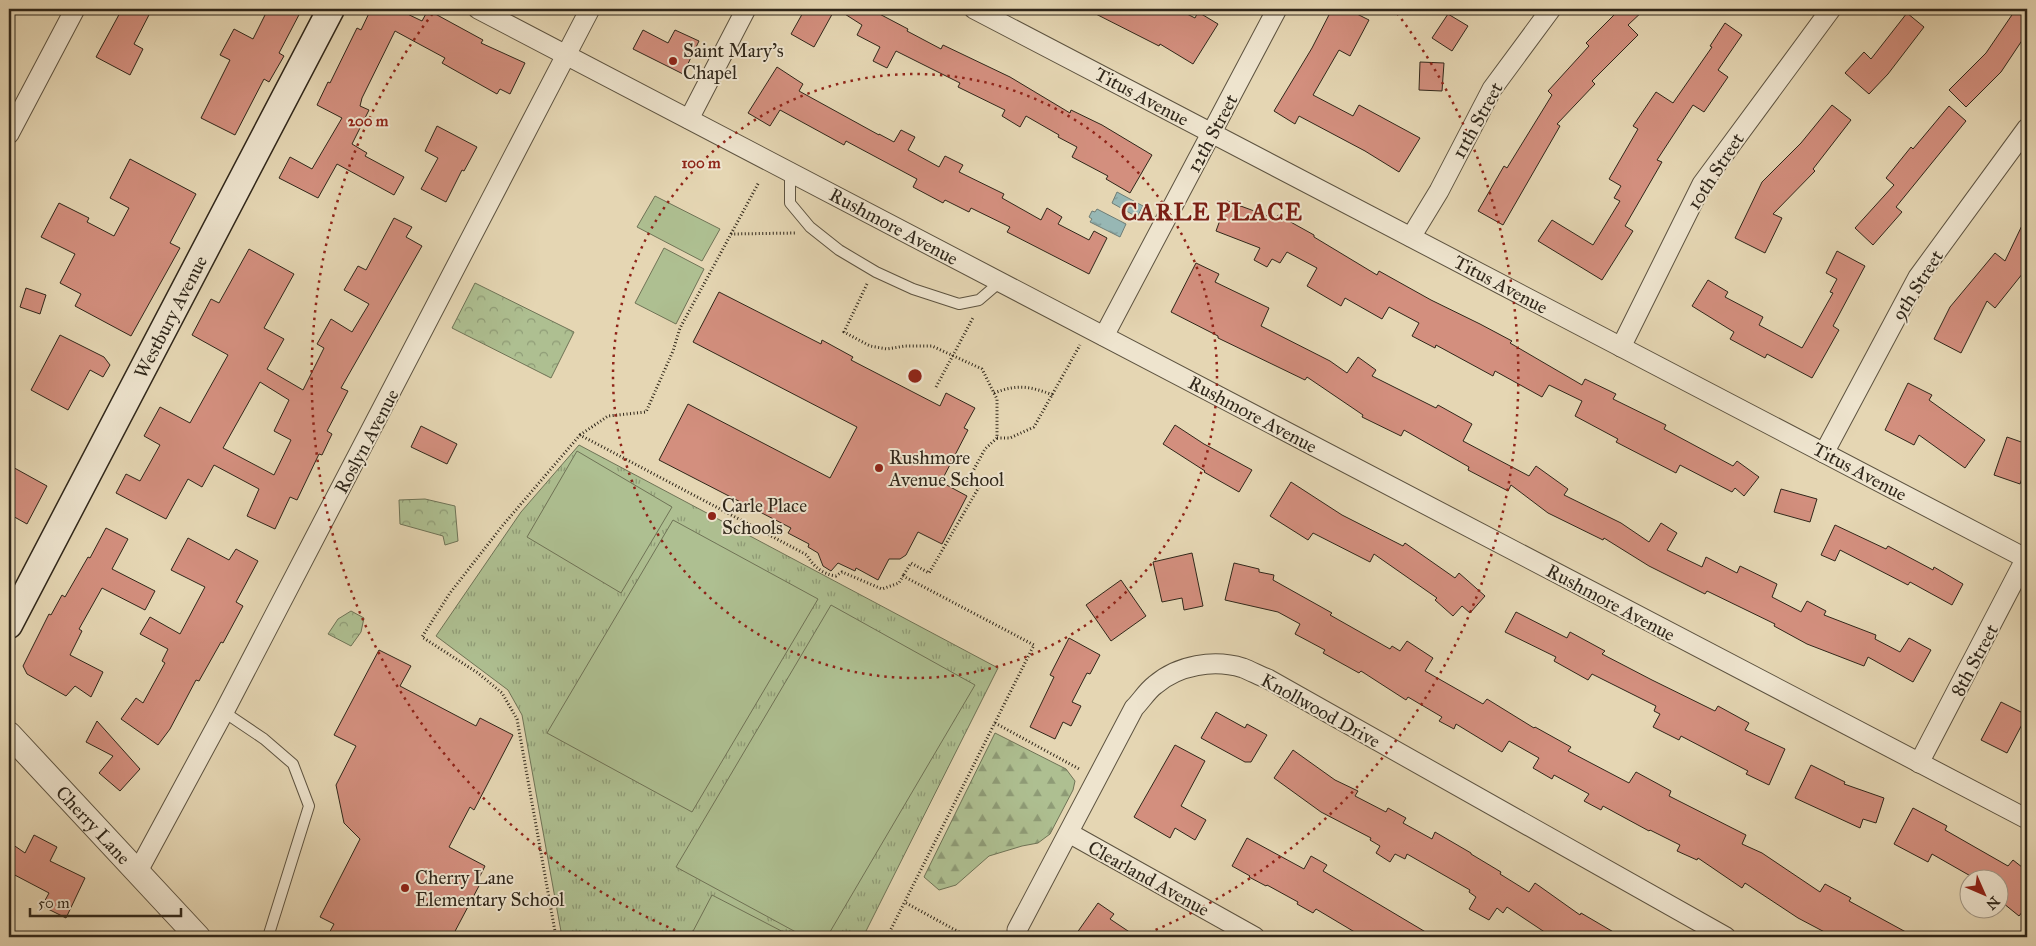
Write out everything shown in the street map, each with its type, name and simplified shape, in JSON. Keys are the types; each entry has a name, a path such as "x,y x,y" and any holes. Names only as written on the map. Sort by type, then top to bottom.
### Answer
{"main road":[{"name":"Westbury Avenue","path":"9,625 331,9"}],"street":[{"path":"9,134 75,9"},
{"name":"Rushmore Avenue","path":"478,9 2027,819"},
{"name":"Roslyn Avenue","path":"138,871 224,712 590,9"},
{"path":"689,119 746,9"},
{"name":"Titus Avenue","path":"974,9 2027,558"},
{"name":"12th Street","path":"1104,336 1277,9"},
{"name":"11th Street","path":"1411,237 1439,191 1492,89 1551,9"},
{"name":"10th Street","path":"1621,347 1702,184 1831,9"},
{"name":"9th Street","path":"1824,453 1918,277 2027,128"},
{"name":"8th Street","path":"1920,763 2027,558"},
{"name":"Knollwood Drive","path":"1017,930 1134,708 1155,685 1178,671 1197,666 1220,664 1242,668 1268,680 1726,937"},
{"name":"Cherry Lane","path":"9,734 198,937"},
{"name":"Clearland Avenue","path":"1069,833 1255,937"}],"lane":[{"path":"790,172 790,203 810,228 839,250 876,272 913,289 959,304 979,300 1000,282"},
{"path":"224,712 264,739 293,764 309,806 268,937"}],"path":[{"path":"556,937 517,719 502,693 478,673 422,636 450,593 503,526 580,435 608,416 646,412 680,328 759,182"},
{"path":"731,234 796,233"},
{"path":"867,284 844,332 870,346 887,349 905,346 932,346 982,369 997,400 997,438"},
{"path":"936,387 975,313"},
{"path":"580,435 807,555 812,564 830,575 836,576 842,572 882,589 899,583 911,563 929,573 979,488 968,482 985,449 997,438 1010,438 1034,427 1081,342"},
{"path":"994,393 1011,387 1031,387 1053,395"},
{"path":"888,937 1034,645 904,576"},
{"path":"995,723 1097,778"},
{"path":"906,902 968,937"}],"green space":[{"path":"655,196 720,229 702,261 637,227"},
{"path":"664,248 704,269 676,324 635,303"},
{"path":"475,283 574,332 551,378 452,328"},
{"path":"579,445 998,668 863,937 562,937 522,715 508,690 436,636 521,512"},
{"path":"577,451 672,507 621,593 527,537"},
{"path":"425,499 455,506 458,541 445,545 443,536 400,524 399,500"},
{"path":"673,520 818,599 692,812 547,733"},
{"path":"831,605 975,685 827,937 805,937 676,867"},
{"path":"351,611 364,618 361,632 351,646 328,634 338,619"},
{"path":"995,733 1066,769 1075,781 1073,790 1050,834 1038,843 989,856 956,885 939,890 924,877"},
{"path":"712,895 793,937 690,937"}],"water":[{"path":"1117,192 1143,206 1137,217 1112,203"},
{"path":"1097,209 1126,224 1120,237 1090,222 1092,219 1089,217 1092,211 1095,212"}],"building":[{"path":"122,9 152,9 134,44 143,49 130,75 96,57"},
{"path":"268,9 302,9 279,53 284,56 269,82 264,79 235,135 201,118 230,60 220,55 234,29 253,39"},
{"path":"371,9 397,9 422,21 428,10 483,40 481,43 525,63 510,94 500,89 497,94 442,63 445,58 395,31 362,98 360,106 369,110 352,144 367,153 365,156 404,177 394,195 337,164 318,198 279,178 290,157 312,169 342,118 317,105 357,28 361,30"},
{"path":"805,9 835,9 814,47 791,34"},
{"path":"837,9 870,9 941,49 943,45 1010,77 1070,113 1071,110 1102,125 1152,155 1130,193 1106,179 1108,176 1072,157 1077,147 1026,116 1020,127 1002,116 1005,110 958,87 960,83 896,51 887,68 873,61 880,47 857,35 862,25"},
{"path":"1086,9 1177,9 1195,18 1198,12 1218,24 1193,64 1160,44 1159,46"},
{"path":"1332,9 1347,9 1369,20 1350,56 1339,50 1313,95 1353,116 1359,105 1420,138 1399,172 1365,151 1299,116 1295,124 1274,111 1312,48"},
{"path":"1620,9 1645,9 1628,25 1638,35 1592,81 1595,84 1557,124 1560,126 1503,225 1478,211 1504,166 1507,168 1552,95 1548,91 1589,46 1586,43"},
{"path":"2016,9 2027,9 2027,33 2001,72 1966,107 1949,90 1986,53"},
{"path":"1907,13 1924,27 1888,74 1869,94 1845,73 1864,52 1871,59"},
{"path":"1448,14 1468,26 1452,51 1432,38"},
{"path":"1725,23 1742,35 1718,70 1728,77 1704,112 1693,105 1657,160 1662,162 1625,226 1633,231 1602,280 1538,241 1552,220 1593,245 1620,201 1614,198 1621,186 1609,179 1638,129 1633,126 1656,92 1673,103 1712,47 1710,46"},
{"name":"Saint Mary's Chapel","path":"643,30 668,43 675,30 699,41 683,74 633,49"},
{"path":"1420,62 1444,63 1442,91 1419,90"},
{"path":"777,67 803,84 799,91 894,142 901,130 915,137 908,150 939,167 945,156 963,165 959,172 1004,194 1002,198 1041,220 1047,208 1062,217 1058,224 1089,240 1094,231 1107,238 1089,274 1007,232 1010,227 971,208 969,212 945,200 943,203 913,187 917,179 846,141 844,145 780,110 770,126 748,113"},
{"path":"1832,105 1851,120 1813,169 1815,171 1773,214 1782,218 1765,253 1735,238 1762,182 1801,143"},
{"path":"1949,106 1966,121 1896,207 1902,212 1873,245 1855,228 1894,185 1886,178 1911,147 1913,149"},
{"path":"437,126 477,147 464,171 462,170 446,202 421,189 438,158 425,151"},
{"path":"130,159 196,194 170,243 180,248 131,336 75,306 81,294 60,283 75,254 41,237 59,203 89,218 87,222 114,236 129,208 110,198"},
{"path":"1227,201 1276,219 1278,215 1314,235 1314,237 1377,275 1379,271 1512,341 1510,343 1582,385 1585,379 1616,394 1613,399 1666,425 1664,429 1733,466 1737,461 1759,477 1744,496 1735,488 1732,492 1680,465 1676,473 1616,442 1618,439 1575,416 1582,401 1549,385 1542,397 1495,371 1493,376 1436,345 1435,348 1412,336 1419,323 1389,307 1382,319 1345,298 1341,306 1307,286 1317,268 1287,252 1280,263 1272,259 1267,267 1254,260 1260,248 1216,231"},
{"path":"2027,215 2027,268 1995,308 1987,301 1961,353 1934,339 1950,307 1995,253 2005,261"},
{"path":"394,218 412,227 406,237 422,246 341,388 348,391 327,431 332,434 322,455 319,454 297,500 290,497 275,529 247,516 259,489 214,465 202,487 188,479 166,519 116,493 126,474 140,481 160,445 144,436 160,407 190,423 228,355 192,335 211,299 219,303 249,249 294,274 264,328 284,339 267,369 303,390 324,348 317,344 331,319 352,332 369,304 344,290 358,266 366,270","holes":["260,382 289,400 274,431 291,440 274,475 223,448"]},
{"path":"1837,251 1865,266 1833,326 1839,330 1812,378 1767,354 1765,358 1730,339 1734,332 1692,306 1708,280 1728,292 1725,297 1763,317 1759,325 1802,348 1833,293 1830,292 1837,279 1826,273"},
{"path":"1196,263 1219,274 1215,282 1269,308 1261,326 1330,361 1347,373 1358,357 1376,370 1372,376 1436,408 1438,405 1472,424 1463,441 1529,476 1536,466 1568,489 1564,495 1621,523 1649,542 1661,523 1677,533 1667,550 1702,567 1706,557 1737,573 1740,566 1777,584 1772,597 1801,612 1807,601 1826,611 1824,615 1876,635 1875,639 1900,652 1909,638 1931,650 1913,682 1868,657 1864,666 1807,644 1774,626 1775,624 1707,591 1705,594 1649,566 1604,538 1603,540 1548,513 1511,485 1508,491 1468,470 1469,467 1404,430 1401,436 1362,417 1363,415 1307,377 1305,380 1218,338 1218,336 1171,312"},
{"path":"26,288 46,295 40,314 20,307"},
{"path":"719,292 821,344 822,340 853,357 851,360 940,406 946,393 975,408 964,428 968,430 941,482 967,496 942,544 918,532 906,555 900,559 889,559 878,580 856,568 855,571 838,563 831,571 823,566 818,553 808,547 809,544 788,533 791,528 659,460 688,404 830,478 857,427 693,342"},
{"path":"60,335 104,357 110,365 103,377 90,370 68,410 31,390"},
{"path":"1908,383 1932,395 1929,400 1985,440 1965,468 1919,435 1914,445 1885,430"},
{"path":"1175,425 1204,444 1252,470 1239,492 1204,472 1163,444"},
{"path":"421,426 457,444 447,464 411,447"},
{"path":"2007,437 2027,444 2027,464 2020,484 1994,475"},
{"path":"9,465 47,486 27,524 9,514"},
{"path":"1291,482 1342,515 1403,546 1405,543 1455,578 1459,573 1485,596 1470,613 1462,606 1453,616 1435,600 1437,598 1374,554 1370,562 1313,533 1308,540 1270,516"},
{"path":"1781,489 1817,499 1810,522 1774,512"},
{"path":"1835,525 1886,549 1888,546 1933,570 1934,567 1963,584 1952,605 1910,582 1908,585 1840,550 1835,561 1821,555"},
{"path":"106,528 128,539 112,569 155,591 145,610 102,588 79,629 82,631 70,655 103,672 91,697 75,686 66,696 27,674 23,666 49,614 51,615 62,595 65,597 88,557 90,558"},
{"path":"188,538 229,560 236,549 258,561 236,602 243,606 223,643 221,642 199,681 196,680 170,729 158,745 121,719 136,698 143,703 165,663 162,661 168,649 140,634 150,617 180,634 205,587 171,570"},
{"path":"1192,553 1203,606 1184,610 1182,598 1162,602 1153,562"},
{"path":"1234,563 1274,575 1273,580 1332,613 1330,615 1390,649 1392,646 1400,651 1407,641 1433,658 1425,671 1483,704 1487,699 1534,728 1571,747 1568,751 1629,783 1636,772 1671,791 1669,796 1746,835 1742,844 1762,853 1820,892 1825,884 1851,898 1849,901 1915,937 1834,937 1798,918 1745,883 1742,888 1698,858 1697,860 1677,851 1680,845 1649,831 1603,806 1601,810 1584,801 1589,794 1554,775 1552,779 1533,768 1539,758 1509,741 1502,752 1456,724 1454,729 1439,721 1442,717 1408,697 1406,700 1361,671 1359,673 1323,653 1325,650 1295,634 1300,624 1278,612 1225,600"},
{"path":"1121,580 1146,616 1111,641 1086,605"},
{"path":"1516,612 1567,638 1570,632 1605,651 1602,654 1652,680 1715,711 1718,706 1749,723 1745,730 1785,749 1769,785 1746,774 1748,771 1681,736 1679,740 1653,727 1660,714 1654,711 1656,706 1592,674 1588,680 1554,661 1556,657 1505,632"},
{"path":"1069,638 1100,655 1090,674 1087,673 1072,702 1081,706 1071,726 1063,722 1055,739 1030,727 1054,677 1050,675"},
{"path":"379,650 411,666 400,686 476,726 480,718 513,735 474,810 470,807 449,847 485,866 477,882 480,884 452,937 327,937 334,924 320,917 360,839 344,823 336,785 356,746 334,735"},
{"path":"2001,702 2027,715 2007,753 1981,740"},
{"path":"1216,712 1245,728 1247,724 1267,735 1251,762 1245,762 1201,738"},
{"path":"97,721 140,769 120,791 99,773 113,756 86,742"},
{"path":"1175,745 1205,761 1181,806 1206,820 1195,840 1175,828 1170,838 1134,817"},
{"path":"1293,750 1335,780 1358,791 1355,796 1386,812 1388,808 1406,818 1403,823 1432,839 1435,832 1501,872 1500,874 1529,892 1535,883 1580,915 1581,913 1622,937 1552,937 1507,907 1503,913 1497,908 1489,920 1469,909 1476,897 1469,892 1470,890 1407,854 1405,859 1395,854 1390,862 1376,853 1380,846 1370,840 1371,838 1321,812 1274,778"},
{"path":"1811,765 1845,782 1844,784 1884,798 1876,823 1863,819 1860,828 1795,798"},
{"path":"1913,808 1947,826 1945,830 2008,866 2013,860 2027,871 2027,906 2019,916 2008,907 2008,868 1958,869 1932,854 1928,862 1894,844"},
{"path":"34,835 57,847 50,861 85,878 66,918 42,906 49,893 9,872 9,842 25,853"},
{"path":"1247,838 1304,869 1311,856 1327,865 1323,871 1434,937 1363,937 1316,909 1313,913 1297,904 1298,902 1249,877 1232,866"},
{"path":"1098,903 1114,914 1110,919 1137,937 1074,937"}],"place":[{"name":"Saint Mary's Chapel","path":"673,61"},
{"name":"Rushmore Avenue School","path":"879,468"},
{"name":"Carle Place Schools","path":"712,516"},
{"name":"Cherry Lane Elementary School","path":"405,888"}],"district":[{"name":"CARLE PLACE","path":"1212,212"}]}
